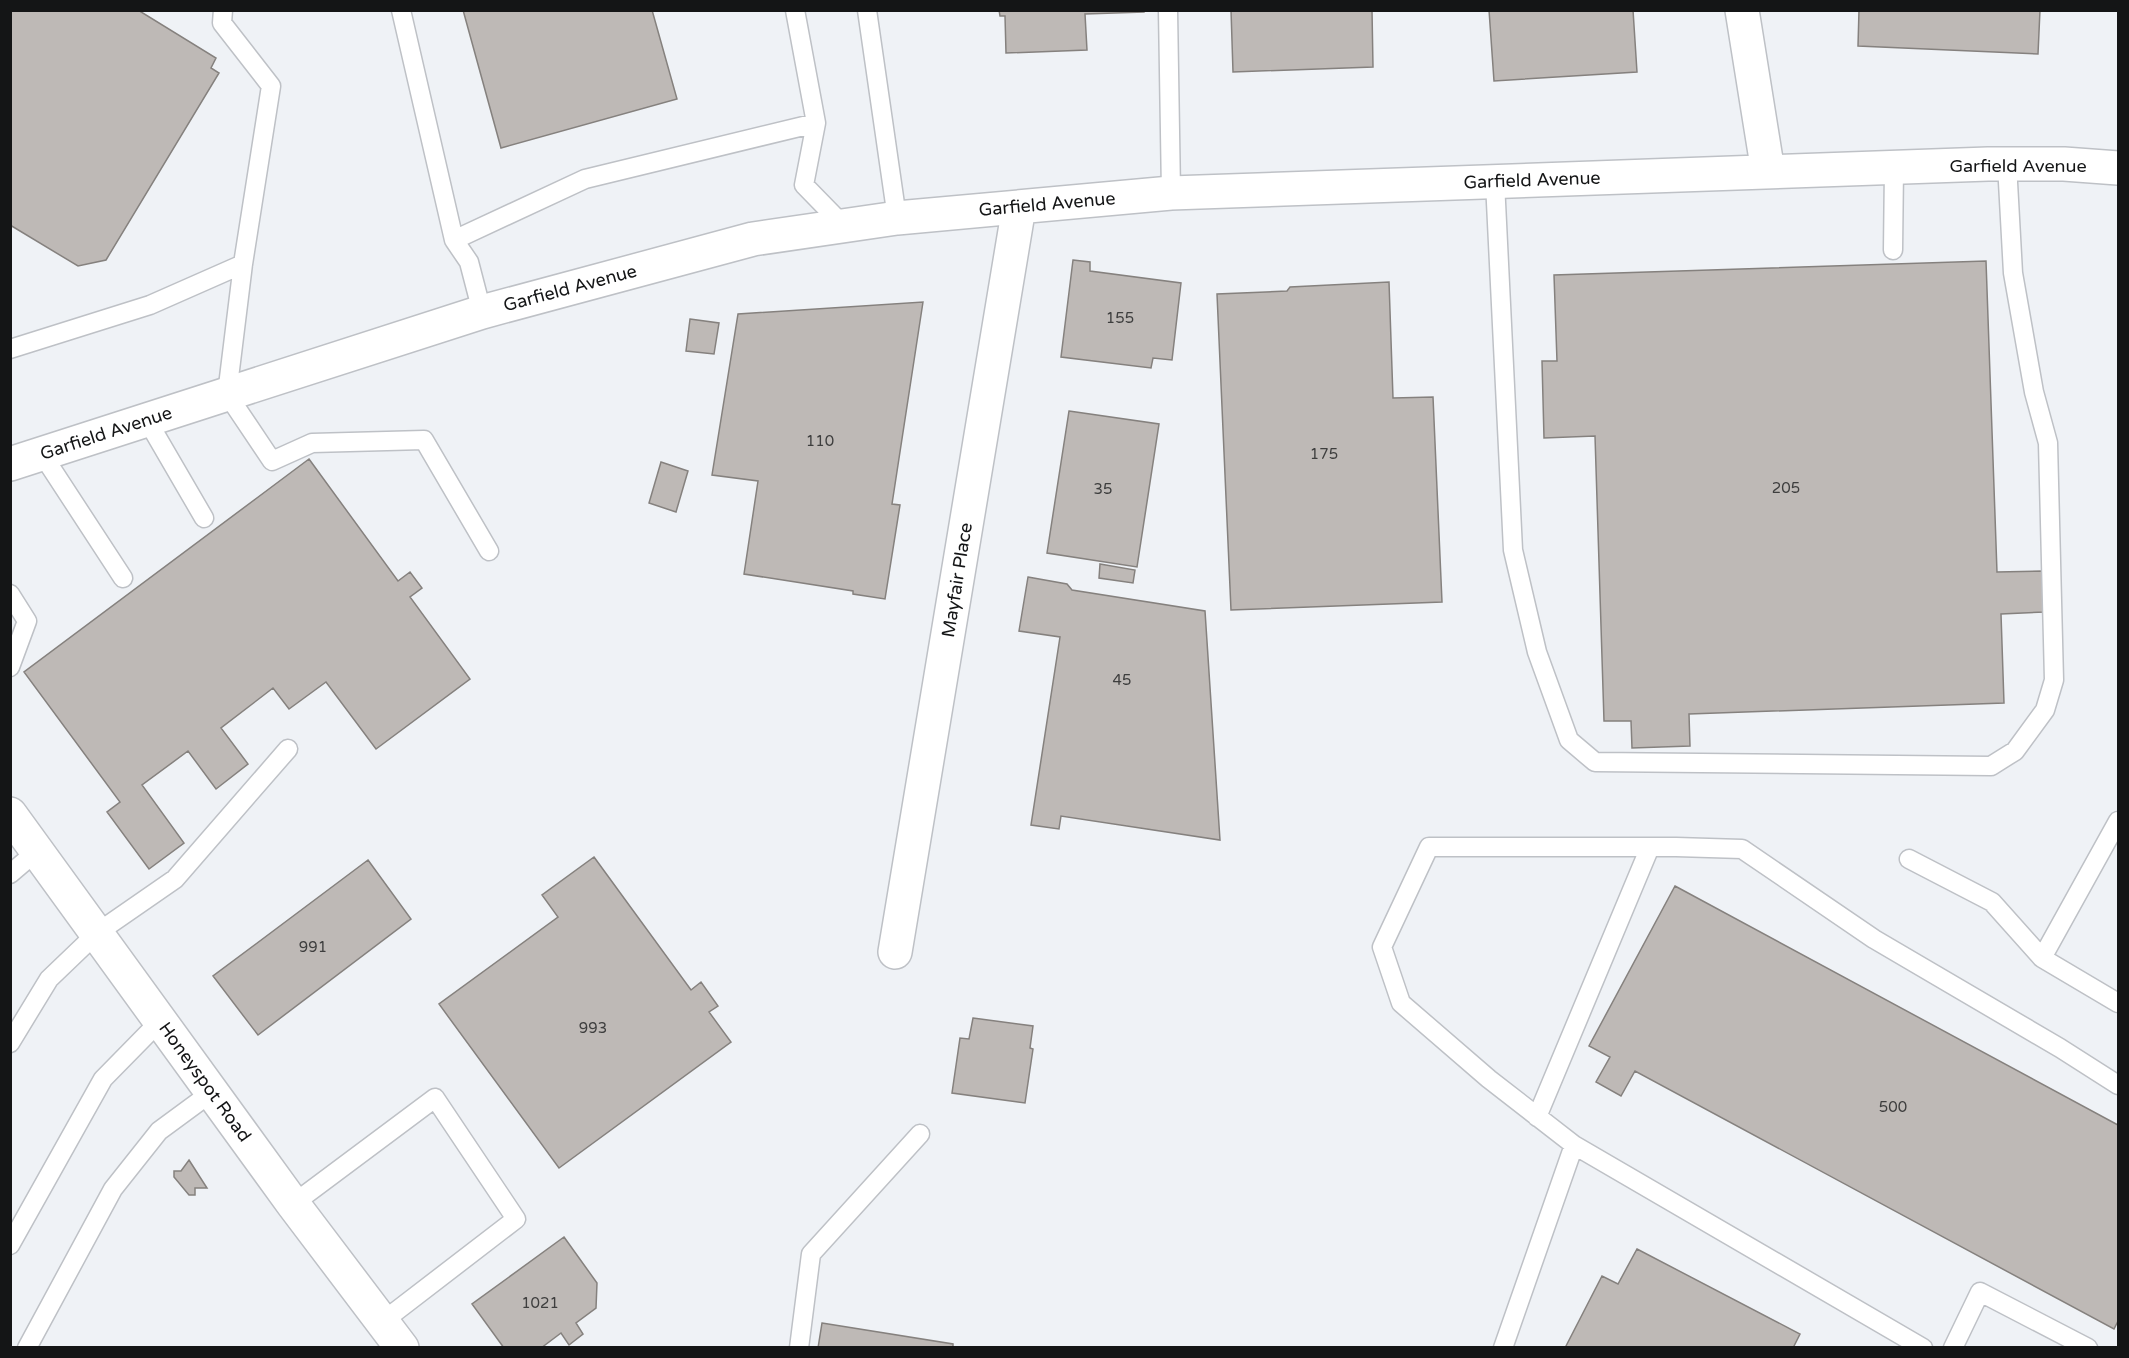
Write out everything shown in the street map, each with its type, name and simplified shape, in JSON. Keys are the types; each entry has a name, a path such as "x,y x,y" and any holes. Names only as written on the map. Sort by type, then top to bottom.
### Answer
{"street":[{"path":"1742,10 1768,172"},
{"name":"Garfield Avenue","path":"10,464 482,312 753,239 897,218 1171,193 2007,164 2064,164 2118,168"},
{"name":"Mayfair Place","path":"895,952 1019,207"},
{"name":"Honeyspot Road","path":"10,814 293,1204 402,1347"}],"lane":[{"path":"222,10 222,23 271,86 243,264 226,394 272,461 312,443 424,441 489,551"},
{"path":"401,10 454,240 470,262 482,312"},
{"path":"795,10 816,123 804,185 845,227"},
{"path":"867,10 897,218"},
{"path":"1168,10 1171,193"},
{"path":"454,240 585,179 816,123"},
{"path":"1496,182 1513,550 1537,652 1569,740 1595,762 1991,766 2014,751 2045,710 2054,680 2048,443 2034,392 2013,273 2007,164"},
{"path":"1893,250 1894,168"},
{"path":"10,349 150,305 243,264"},
{"path":"147,420 204,518"},
{"path":"42,454 123,578"},
{"path":"10,594 27,621 10,667"},
{"path":"10,1042 49,980 97,933 175,879 288,749"},
{"path":"2042,958 2118,821"},
{"path":"1923,1347 1574,1145 1537,1117 1401,1003 1382,947 1429,847 1742,849 1874,939 2060,1047 2118,1085"},
{"path":"1537,1117 1650,847"},
{"path":"10,874 37,851"},
{"path":"1909,859 1992,902 2042,958 2118,1003"},
{"path":"10,1245 103,1079 160,1021"},
{"path":"27,1347 113,1189 159,1131 212,1092"},
{"path":"293,1204 435,1098 516,1219 382,1322"},
{"path":"799,1347 811,1254 920,1134"},
{"path":"1503,1347 1574,1145"},
{"path":"1953,1347 1980,1292 2088,1347"}],"building":[{"path":"10,10 138,10 216,58 211,68 219,73 106,260 78,266 10,225"},
{"path":"463,10 652,10 677,99 501,148"},
{"path":"999,10 1144,10 1144,12 1085,14 1087,50 1006,53 1005,16 1000,16"},
{"path":"1231,10 1372,10 1373,67 1233,72"},
{"path":"1489,10 1633,10 1637,72 1494,81"},
{"path":"1859,10 2040,10 2038,54 1858,46"},
{"path":"1073,260 1090,262 1090,271 1181,283 1172,360 1153,358 1151,368 1061,357"},
{"path":"1986,261 1997,572 2042,571 2044,612 2001,614 2004,703 1689,714 1690,746 1632,748 1631,721 1604,721 1595,436 1544,438 1542,361 1557,361 1554,275"},
{"path":"1389,282 1393,398 1433,397 1442,602 1231,610 1217,294 1287,291 1290,287"},
{"path":"923,302 892,504 900,505 885,599 853,594 853,591 744,574 758,481 712,475 738,314"},
{"path":"690,319 719,323 714,354 686,351"},
{"path":"1069,411 1159,424 1137,567 1047,553"},
{"path":"309,459 398,581 410,572 422,588 410,597 470,679 376,749 326,682 289,709 273,688 221,728 248,764 216,789 188,751 142,785 184,843 149,869 107,812 120,802 24,672"},
{"path":"661,462 688,471 676,512 649,503"},
{"path":"1100,564 1135,570 1133,583 1099,578"},
{"path":"1028,577 1067,584 1072,590 1205,611 1220,840 1061,816 1059,829 1031,825 1060,637 1019,631"},
{"path":"594,857 691,990 701,982 718,1006 709,1012 731,1042 559,1168 439,1004 558,917 542,895"},
{"path":"368,860 411,919 258,1035 213,976"},
{"path":"1675,886 2118,1125 2118,1321 2114,1329 1635,1071 1621,1096 1596,1082 1610,1057 1589,1046"},
{"path":"973,1018 1033,1026 1030,1048 1033,1049 1025,1103 952,1093 960,1038 969,1039"},
{"path":"189,1160 207,1188 195,1188 195,1195 189,1195 174,1177 174,1171 181,1171"},
{"path":"564,1237 597,1283 596,1308 576,1323 583,1334 569,1345 561,1333 541,1348 504,1348 472,1304"},
{"path":"1637,1249 1800,1334 1793,1348 1565,1348 1602,1276 1618,1284"},
{"path":"822,1323 953,1344 953,1348 818,1348"}]}
